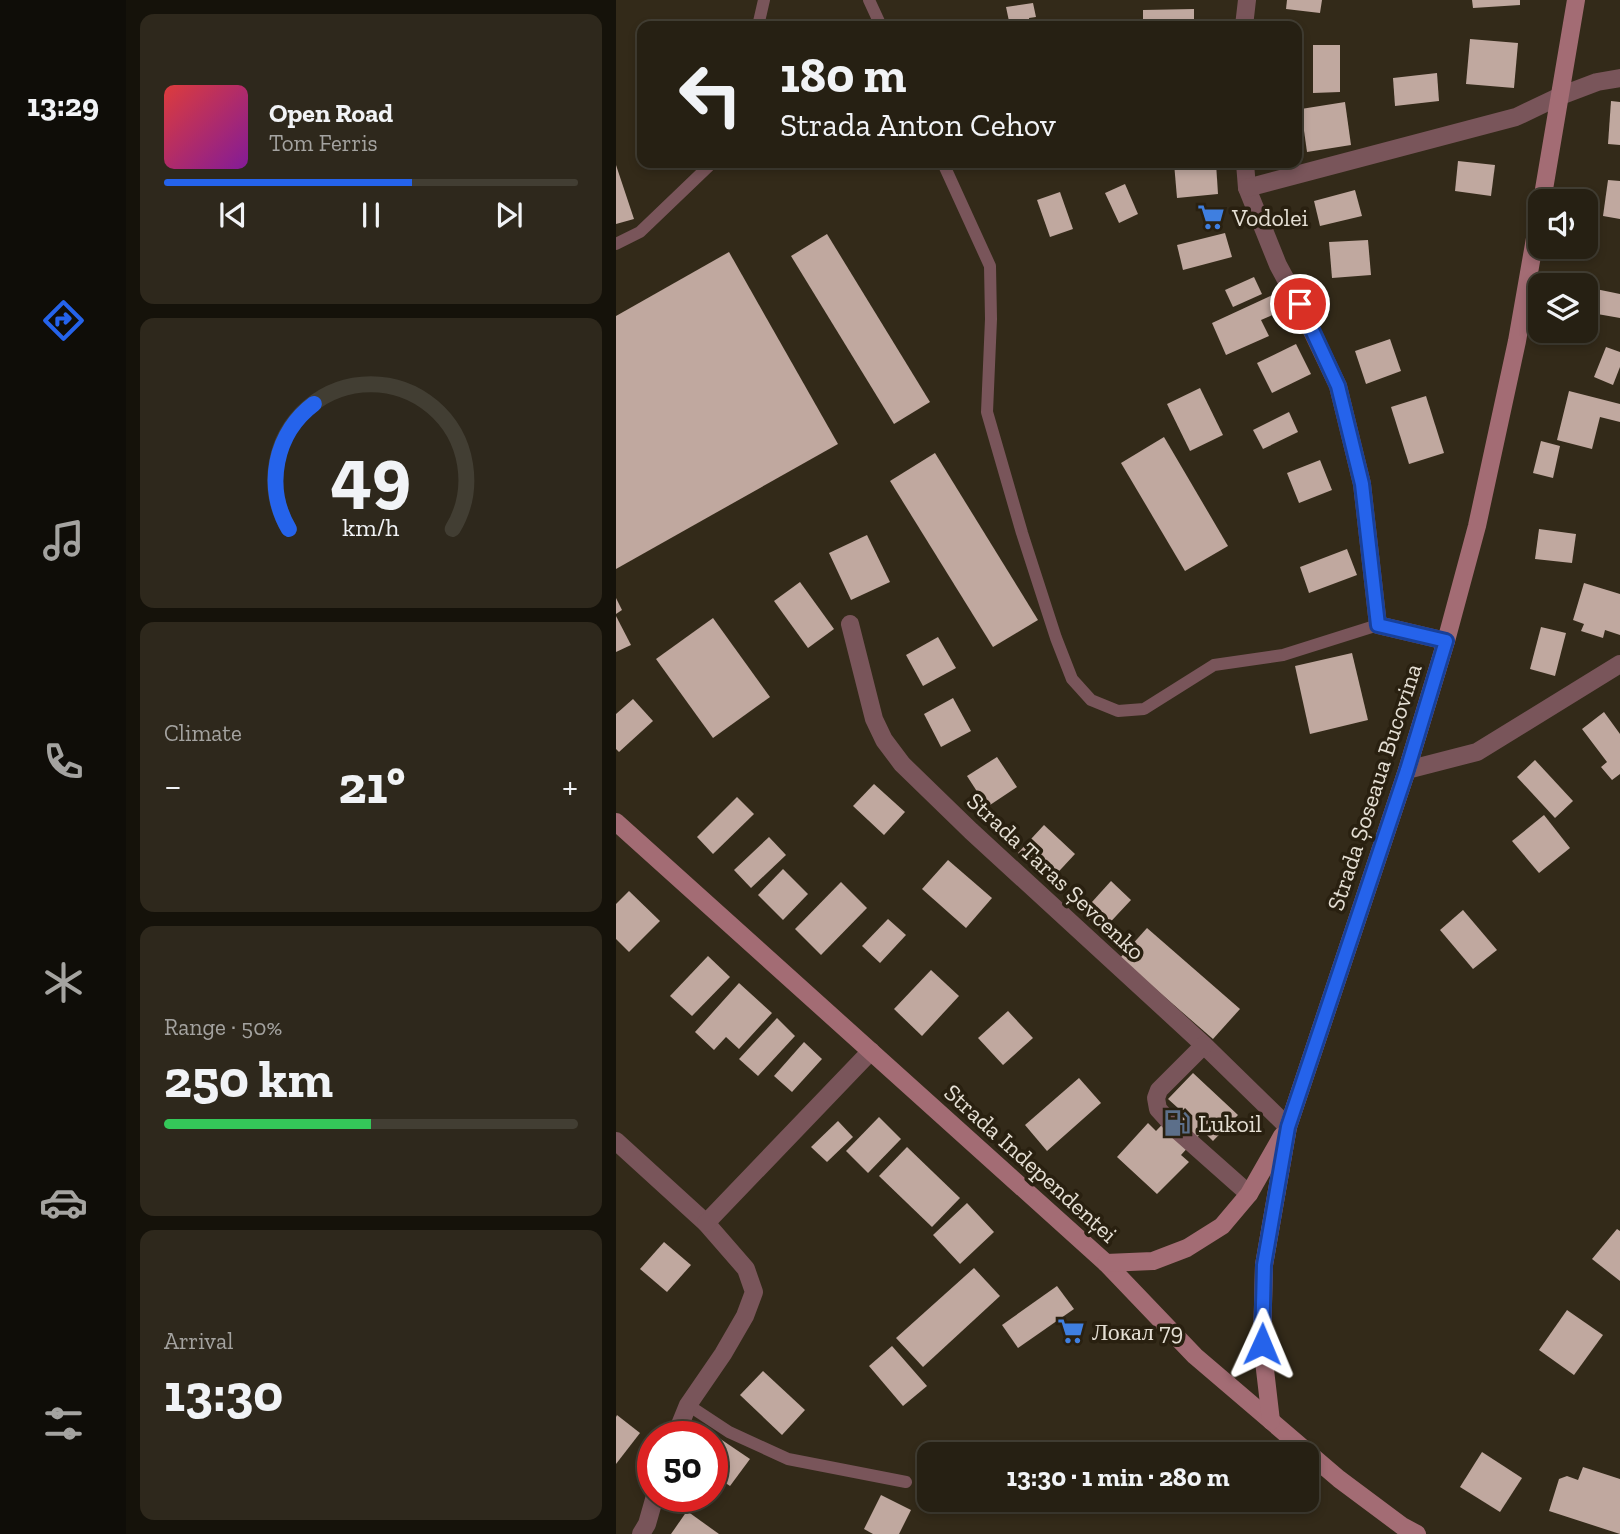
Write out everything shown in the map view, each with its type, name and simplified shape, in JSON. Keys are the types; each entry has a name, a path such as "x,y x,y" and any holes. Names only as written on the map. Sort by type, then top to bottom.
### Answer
{"main road":[{"path":"1544,189 1576,0"},
{"name":"Strada Șoseaua Bucovina","path":"1271,1421 1262,1344 1264,1265 1288,1127 1407,770 1446,641 1480,513 1517,341 1531,259"},
{"name":"Strada Independenței","path":"616,822 1106,1263 1195,1356 1339,1479 1402,1526 1418,1534"},
{"name":"Strada Șoseaua Bucovina","path":"1106,1263 1153,1261 1187,1248 1222,1226 1249,1194 1288,1127"}],"street":[{"path":"1245,21 1247,0"},
{"path":"1247,188 1516,117 1597,82 1620,78"},
{"path":"1245,168 1247,188 1278,265 1300,304 1338,386 1362,484 1378,625 1446,641"},
{"name":"Strada Taras Șevcenko","path":"850,624 874,719 884,740 902,764 1204,1045 1288,1127"},
{"path":"1407,770 1478,752 1620,664"},
{"path":"1204,1045 1159,1090 1156,1098 1158,1109 1178,1131 1249,1194"},
{"path":"706,1223 871,1051"},
{"path":"616,1141 706,1223 746,1269 754,1292 745,1316 688,1405 682,1421"},
{"path":"641,1534 651,1512"}],"lane":[{"path":"759,21 764,0"},
{"path":"869,0 879,21"},
{"path":"616,244 640,232 707,168"},
{"path":"945,168 990,266 988,412 1022,533 1072,680 1091,699 1118,711 1144,709 1214,665 1283,654 1378,625"},
{"path":"688,1405 729,1432 788,1459 906,1482"}],"building":[{"path":"1287,0 1322,0 1320,13 1286,9"},
{"path":"1472,0 1520,0 1520,5 1473,8"},
{"path":"1033,3 1036,17 1029,18 1029,21 1009,21 1006,7"},
{"path":"1194,9 1194,21 1143,21 1143,10"},
{"path":"1470,39 1518,43 1514,88 1466,84"},
{"path":"1313,45 1340,45 1340,92 1313,93"},
{"path":"1437,73 1439,101 1395,106 1393,78"},
{"path":"1611,101 1620,102 1620,145 1608,144"},
{"path":"1345,102 1351,145 1307,152 1302,109"},
{"path":"1458,161 1495,165 1491,196 1455,191"},
{"path":"616,165 634,219 616,224"},
{"path":"1174,168 1216,168 1218,194 1177,198"},
{"path":"1608,180 1620,181 1620,219 1603,216"},
{"path":"1125,184 1138,214 1119,223 1105,193"},
{"path":"1355,190 1362,216 1320,226 1314,201"},
{"path":"1060,192 1073,229 1050,237 1037,200"},
{"path":"1225,233 1232,257 1183,270 1177,245"},
{"path":"827,234 930,402 894,424 791,256"},
{"path":"1368,240 1371,275 1332,278 1329,242"},
{"path":"729,252 838,444 616,569 616,316"},
{"path":"1254,277 1262,294 1233,307 1225,290"},
{"path":"1598,289 1620,294 1620,318 1598,314"},
{"path":"1277,293 1284,310 1261,320 1269,336 1226,355 1212,323"},
{"path":"1390,339 1401,371 1366,384 1355,351"},
{"path":"1296,344 1311,374 1272,393 1257,363"},
{"path":"1606,347 1620,352 1620,367 1613,385 1594,377"},
{"path":"1200,388 1223,435 1190,451 1167,404"},
{"path":"1569,391 1620,404 1620,422 1600,417 1592,449 1557,440"},
{"path":"1426,396 1444,453 1409,464 1391,407"},
{"path":"1289,412 1298,432 1263,449 1253,430"},
{"path":"1164,437 1228,546 1185,571 1121,463"},
{"path":"1541,441 1560,446 1553,478 1533,473"},
{"path":"935,453 1038,620 993,647 890,481"},
{"path":"1320,460 1332,490 1299,503 1287,473"},
{"path":"1539,529 1576,534 1572,563 1535,559"},
{"path":"867,535 890,582 851,600 829,553"},
{"path":"1347,549 1357,575 1309,593 1300,567"},
{"path":"800,582 834,629 808,648 774,601"},
{"path":"1584,583 1620,594 1620,635 1605,630 1603,638 1581,631 1584,624 1573,620"},
{"path":"616,598 622,610 616,614"},
{"path":"616,616 631,645 616,652"},
{"path":"713,618 770,697 713,738 656,659"},
{"path":"1541,627 1566,633 1555,676 1530,669"},
{"path":"938,637 956,668 923,686 906,655"},
{"path":"1352,653 1368,720 1310,734 1295,666"},
{"path":"953,698 971,731 941,747 924,714"},
{"path":"633,699 653,721 619,752 616,749 616,714"},
{"path":"1604,712 1620,734 1620,774 1612,780 1601,767 1607,762 1582,729"},
{"path":"997,757 1017,787 987,807 967,776"},
{"path":"1535,760 1573,801 1555,818 1517,777"},
{"path":"874,784 905,812 884,835 853,806"},
{"path":"737,797 754,814 713,854 697,837"},
{"path":"1544,815 1570,848 1539,873 1512,841"},
{"path":"1044,825 1075,854 1049,882 1018,853"},
{"path":"769,837 786,855 751,888 734,870"},
{"path":"948,860 992,898 966,928 922,889"},
{"path":"783,869 808,894 783,920 758,895"},
{"path":"1111,881 1131,900 1102,931 1082,913"},
{"path":"841,882 867,908 821,955 795,929"},
{"path":"629,891 660,921 629,952 616,939 616,904"},
{"path":"1463,910 1497,950 1473,969 1440,930"},
{"path":"888,919 906,935 880,963 862,946"},
{"path":"1147,928 1240,1009 1213,1039 1120,958"},
{"path":"708,956 730,977 692,1016 670,996"},
{"path":"931,970 959,996 922,1036 894,1009"},
{"path":"739,983 772,1013 739,1049 726,1037 714,1050 695,1032"},
{"path":"1008,1011 1033,1038 1003,1065 978,1038"},
{"path":"777,1018 795,1036 758,1076 739,1059"},
{"path":"804,1042 822,1059 792,1092 774,1076"},
{"path":"1193,1073 1238,1115 1213,1141 1203,1131 1181,1155 1189,1162 1157,1194 1117,1157 1148,1123 1156,1131 1178,1108 1168,1099"},
{"path":"1079,1078 1101,1103 1047,1151 1025,1125"},
{"path":"879,1117 901,1139 868,1173 846,1151"},
{"path":"838,1121 853,1137 827,1162 811,1147"},
{"path":"907,1147 960,1198 932,1227 879,1176"},
{"path":"967,1203 994,1232 960,1264 933,1235"},
{"path":"1617,1229 1620,1231 1620,1281 1592,1259"},
{"path":"664,1242 691,1265 667,1292 640,1269"},
{"path":"974,1268 1000,1296 923,1367 896,1338"},
{"path":"1057,1286 1074,1309 1018,1348 1002,1325"},
{"path":"1567,1310 1603,1335 1574,1375 1539,1350"},
{"path":"892,1346 927,1386 903,1406 869,1366"},
{"path":"763,1371 805,1410 782,1435 740,1395"},
{"path":"617,1415 637,1431 637,1437 616,1464"},
{"path":"728,1444 750,1459 730,1486 728,1485"},
{"path":"1482,1452 1522,1478 1500,1512 1460,1487"},
{"path":"1583,1467 1620,1479 1620,1534 1549,1511 1559,1479 1567,1476 1578,1480"},
{"path":"881,1495 911,1510 899,1534 873,1534 864,1529"},
{"path":"688,1512 719,1534 671,1534"}],"place":[{"name":"Vodolei","path":"1211,217"},
{"name":"Lukoil","path":"1177,1123"},
{"name":"Локал 79","path":"1071,1331"}],"route":[{"path":"1262,1344 1264,1265 1288,1127 1407,770 1446,641 1378,625 1362,484 1338,386 1300,304"}]}
